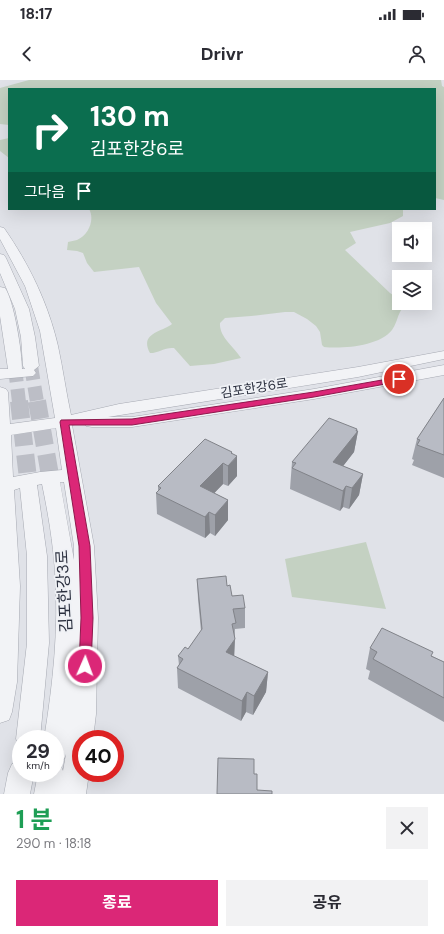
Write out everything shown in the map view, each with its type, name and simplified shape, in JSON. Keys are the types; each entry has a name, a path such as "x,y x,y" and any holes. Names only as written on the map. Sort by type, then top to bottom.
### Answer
{"street":[{"path":"0,230 25,272 39,303 46,325 64,422 84,546 87,618 84,714 73,794"},
{"path":"0,258 22,309 28,337 31,366"},
{"path":"0,291 10,323 15,368"},
{"name":"김포한강6로","path":"0,431 64,422 119,409 358,372 444,355"},
{"path":"0,374 28,373 54,367"},
{"name":"김포한강6로","path":"64,422 132,422 322,393 444,370"},
{"path":"0,392 0,431 5,486 10,586 5,682 0,712"},
{"path":"5,486 43,477 72,475"},
{"name":"김포한강3로","path":"51,481 63,547 66,591 66,646 58,730"},
{"name":"김포한강3로","path":"29,487 37,556 38,643 29,730"},
{"path":"17,794 19,782"},
{"path":"47,794 49,782"}],"green space":[{"path":"29,80 441,80 442,86 444,87 444,200 436,198 436,88 8,88 8,125 0,124 0,88"},
{"path":"8,138 8,157 0,151 0,140"},
{"path":"90,210 403,210 403,216 390,223 350,232 356,243 345,250 392,294 392,310 401,310 392,330 386,335 379,340 351,347 324,347 322,345 320,332 316,326 294,312 225,318 220,323 222,333 241,358 214,364 190,366 174,348 168,348 150,353 147,346 149,337 172,324 156,303 139,267 94,272 87,263 83,253 67,250 68,242 81,238 88,231 91,217"},
{"path":"366,542 386,609 292,597 285,559"}],"building":[{"path":"444,398 444,455 417,445 420,440 417,439"},
{"path":"329,418 357,429 356,431 358,431 333,462 363,474 352,488 346,486 343,491 292,468 296,463 292,462"},
{"path":"205,439 237,456 228,466 223,463 200,486 228,500 215,515 209,512 205,517 156,493 161,488 158,486"},
{"path":"226,576 227,586 230,585 232,596 243,595 245,608 233,609 236,623 232,624 235,639 226,652 268,672 254,696 247,692 242,701 177,668 183,659 178,656 185,647 188,649 202,629 197,579"},
{"path":"382,628 433,652 431,656 444,662 444,698 373,659 377,652 370,648"},
{"path":"218,758 254,759 254,774 257,774 257,790 272,791 272,794 217,794"}],"tunnel":[{"path":"31,366 37,402"},
{"path":"15,368 19,402"},
{"path":"19,401 29,487"},
{"path":"37,401 51,481"}],"route":[{"path":"85,666 87,618 84,546 64,422 132,422 359,387 399,379"}]}
